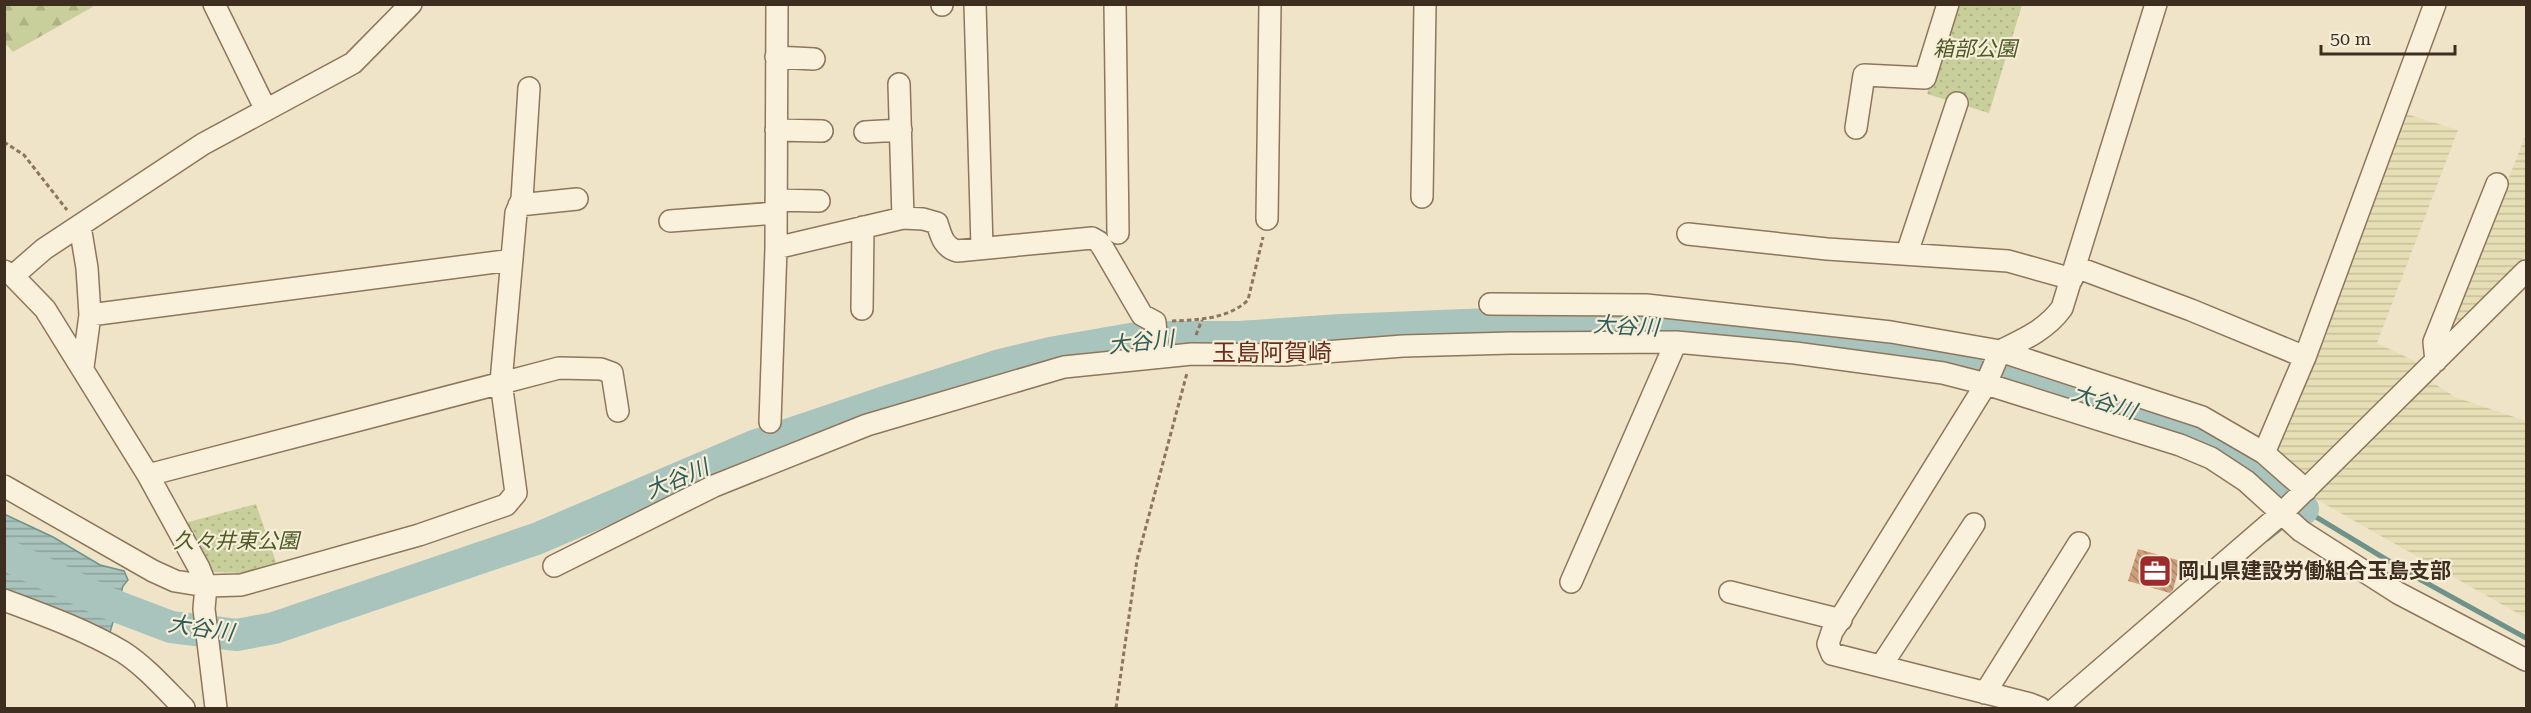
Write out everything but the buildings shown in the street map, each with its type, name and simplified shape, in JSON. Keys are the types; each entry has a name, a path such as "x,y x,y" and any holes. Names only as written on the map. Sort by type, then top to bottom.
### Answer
{"street":[{"path":"214,4 266,110"},
{"path":"216,708 204,609 206,586 199,568 148,475 83,367 45,309 9,273 203,144 353,63 411,4"},
{"path":"770,422 776,248 777,4"},
{"path":"975,4 982,247"},
{"path":"1115,4 1118,233"},
{"path":"1267,219 1270,4"},
{"path":"1422,197 1425,4"},
{"path":"1856,128 1864,75 1925,78 1948,4"},
{"path":"2040,708 1832,654 1828,644 1832,632 1986,384 2000,351 2036,333 2053,321 2062,308 2156,4"},
{"path":"2264,453 2305,357 2435,4"},
{"path":"776,57 814,59"},
{"path":"899,84 903,218"},
{"path":"4,486 153,571 175,581 206,586 241,585 307,568 419,535 506,505 516,493 501,382 516,213 522,199 529,88"},
{"path":"1907,253 1957,103"},
{"path":"776,130 822,131"},
{"path":"865,132 900,130"},
{"path":"2436,361 2434,342 2497,184"},
{"path":"519,205 577,199"},
{"path":"670,221 819,201"},
{"path":"776,248 903,218 923,219 937,223 943,241 949,249 957,251 1092,238 1103,248 1142,315 1155,322 1158,357"},
{"path":"80,226 87,268 90,315 83,367"},
{"path":"862,309 863,227"},
{"path":"1688,234 1827,249 2008,261 2074,273 2191,310 2305,357"},
{"path":"90,315 512,260"},
{"path":"2063,707 2282,514 2436,361 2525,278"},
{"path":"1490,304 1646,305 1891,332 2000,351 2202,417 2264,453 2306,490"},
{"path":"554,566 714,486 867,425 1064,367 1192,354 1286,355 1403,346 1487,343 1676,342 1795,353 1920,370 1986,384 2149,434 2211,458 2246,481 2299,528 2398,593 2526,660"},
{"path":"1571,582 1676,342"},
{"path":"148,475 559,368 607,370 612,373 618,411"},
{"path":"1881,666 1974,524"},
{"path":"1985,693 2079,543"},
{"path":"1730,592 1841,620"},
{"path":"4,600 71,626 123,653 184,708"}],"path":[{"path":"4,142 24,155 80,226"},
{"path":"1155,322 1202,320 1233,311 1248,300 1267,219"},
{"path":"1199,326 1202,320"},
{"path":"1116,708 1137,560 1192,354"}],"shaded area":[{"path":"2400,112 2458,130 2377,343 2423,365 2310,479 2272,451"},
{"path":"2526,134 2526,255 2486,295 2490,300 2444,343"},
{"path":"2429,380 2455,397 2526,421 2526,618 2314,498"}],"green space":[{"path":"4,5 96,5 13,52 5,43"},
{"name":"箱部公園","path":"1954,5 2022,5 1989,113 1927,94"},
{"name":"久々井東公園","path":"256,504 278,568 252,573 211,572 181,524"}],"water":[{"path":"4,514 53,537 100,565 124,571 128,580 123,586 109,636 5,592"}],"waterway":[{"name":"大谷川","path":"4,554 105,602 171,627 237,635 274,628 536,539 754,446 1000,365 1050,353 1142,337 1239,337 1341,330 1538,322 1744,332 1905,350 1995,367 2197,432 2251,464 2303,509"},
{"path":"2293,518 2303,509 2412,575 2526,638"},
{"path":"2267,539 2286,524"}],"place":[{"name":"岡山県建設労働組合玉島支部","path":"2155,571"}],"district":[{"name":"玉島阿賀崎","path":"1272,353"}]}
